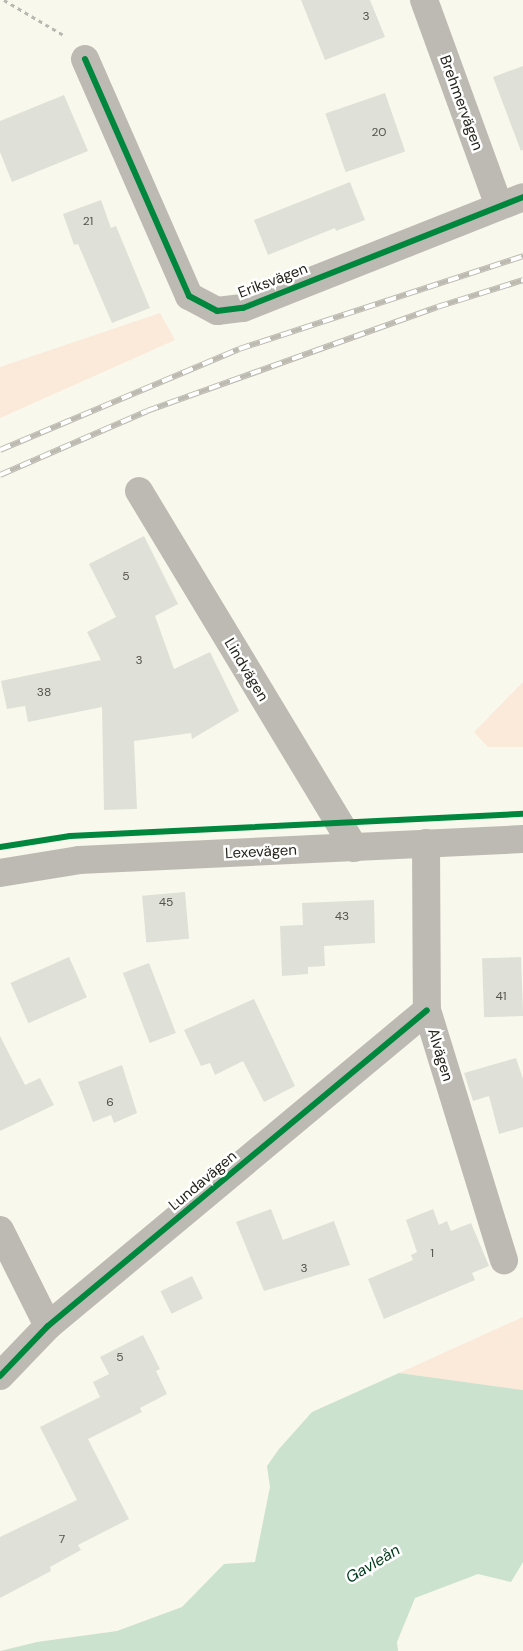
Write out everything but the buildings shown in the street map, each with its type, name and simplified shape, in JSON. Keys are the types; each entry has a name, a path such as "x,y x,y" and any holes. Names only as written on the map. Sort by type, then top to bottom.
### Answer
{"street":[{"name":"Brehmervägen","path":"424,0 511,202"},
{"name":"Eriksvägen","path":"85,59 189,296 216,311 243,308 511,202"},
{"name":"Lindvägen","path":"139,491 354,848"},
{"name":"Lexevägen","path":"0,873 79,860 523,839"},
{"name":"Alvägen","path":"426,843 426,1010 504,1260"},
{"name":"Lundavägen","path":"0,1376 48,1326 426,1010"},
{"path":"0,1230 48,1326"}],"path":[{"path":"4,0 63,34 85,59"}],"shaded area":[{"path":"160,313 175,340 0,418 0,367"},
{"path":"523,682 523,747 488,747 474,732"},
{"path":"523,1317 523,1390 399,1373"}],"water":[{"name":"Gavleån","path":"399,1373 523,1390 523,1562 511,1582 478,1574 415,1598 397,1642 398,1651 0,1651 37,1642 117,1631 182,1607 224,1564 255,1562 270,1487 267,1466 279,1449 312,1412"}],"railway":[{"path":"0,450 239,349 523,256"},
{"path":"0,475 147,411 437,307 523,280"}],"cycle path":[{"path":"85,59 189,296 217,311 243,308 523,197"},
{"path":"0,847 70,836 523,814"},
{"path":"0,1376 48,1326 427,1010"}]}
